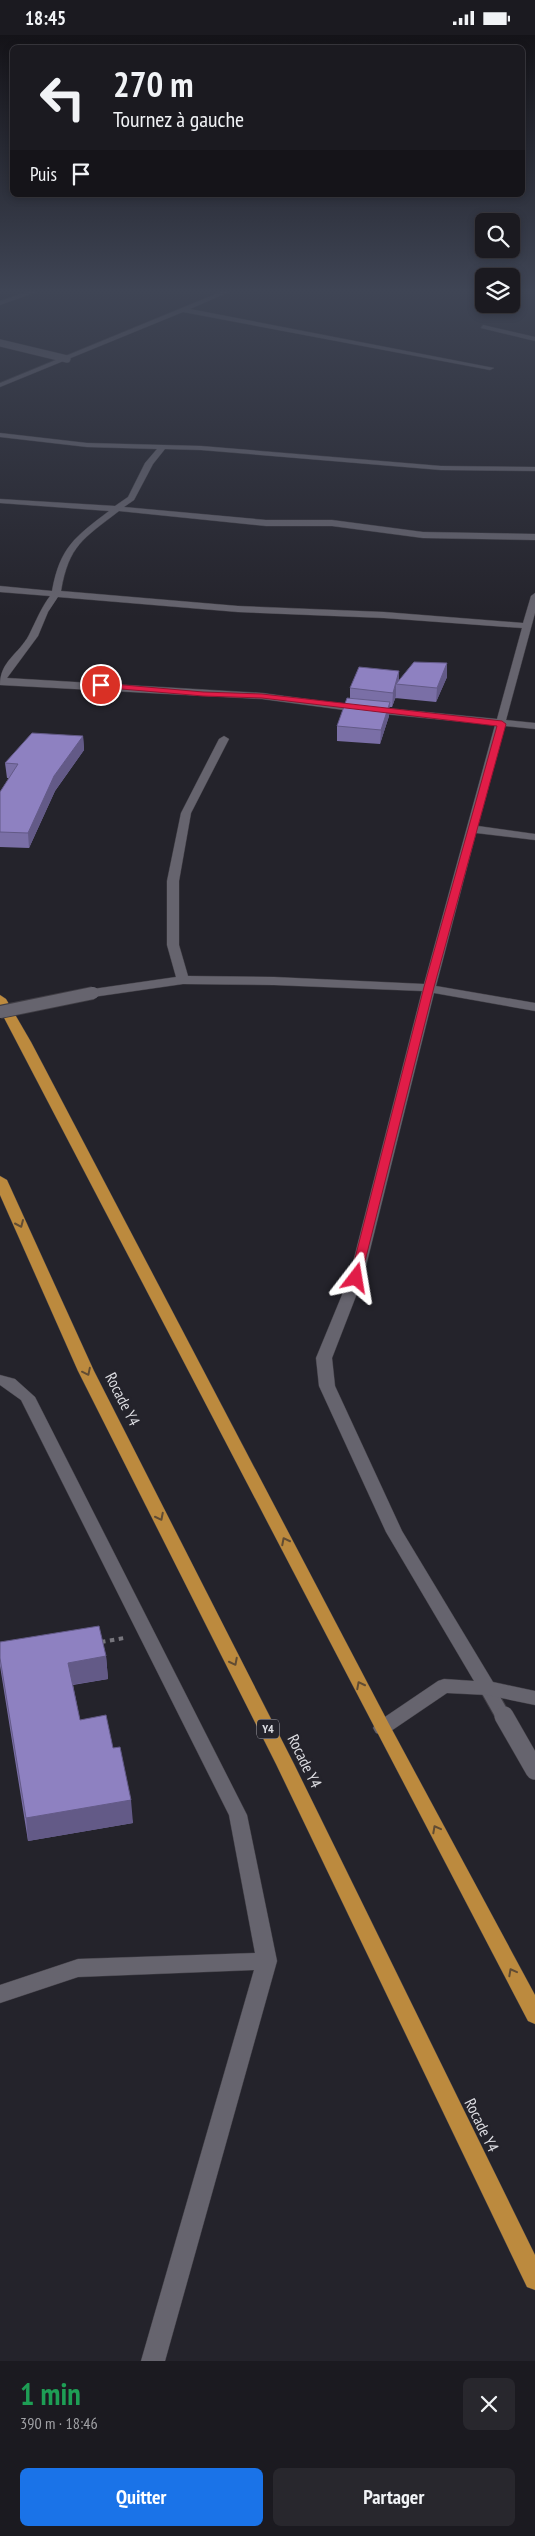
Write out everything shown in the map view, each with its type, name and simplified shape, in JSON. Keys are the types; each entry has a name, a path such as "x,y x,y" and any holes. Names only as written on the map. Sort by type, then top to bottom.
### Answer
{"highway":[{"path":"0,999 25,1042 382,1728 535,2015"},
{"name":"Rocade Y4","path":"0,1180 86,1371 285,1764 535,2279"}],"street":[{"path":"0,435 87,445 201,448 441,467 535,469"},
{"path":"163,447 149,463 131,497 118,510 85,533 68,552 61,566 56,593 44,611 33,636 9,666 0,682 262,696 502,724 535,726"},
{"path":"0,501 67,504 266,523 354,525 423,535 509,535 535,537"},
{"path":"0,589 238,609 384,615 527,626"},
{"path":"488,1688 394,1532 327,1386 324,1359 356,1278 429,987 502,724 535,596"},
{"path":"183,980 173,945 173,881 186,813 224,739"},
{"path":"473,829 535,837"},
{"path":"0,1012 93,993 183,980 429,987 535,1007"},
{"path":"0,1380 10,1383 27,1397 238,1815 267,1961 153,2361"},
{"path":"382,1728 444,1686 488,1688 535,1698"},
{"path":"0,1994 78,1968 267,1961"}],"lane":[{"path":"488,1688 535,1770"}],"path":[{"path":"92,1644 148,1634"}],"building":[{"path":"414,662 447,663 437,688 396,684"},
{"path":"359,667 399,671 393,693 350,688"},
{"path":"347,698 390,702 381,730 337,726"},
{"path":"32,733 83,736 54,776 28,833 0,832 0,792 18,764 5,763"},
{"path":"99,1626 106,1656 68,1663 80,1720 106,1715 113,1748 120,1747 131,1800 26,1818 0,1658 0,1642"}],"route":[{"path":"101,685 203,694 262,696 502,724 429,987 356,1278"}]}
